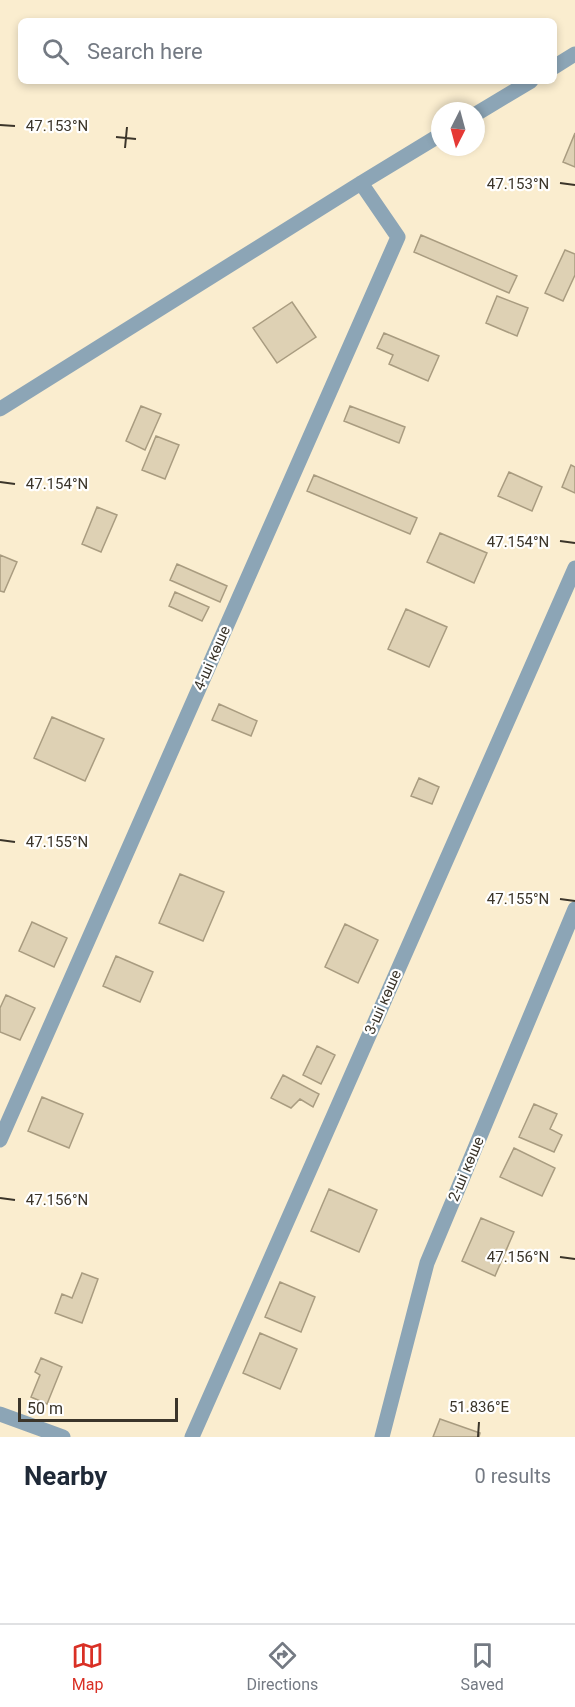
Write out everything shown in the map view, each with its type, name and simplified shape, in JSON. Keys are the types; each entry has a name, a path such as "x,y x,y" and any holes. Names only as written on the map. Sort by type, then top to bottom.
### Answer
{"street":[{"path":"557,65 575,54"},
{"path":"485,109 526,84"},
{"path":"0,409 431,140"},
{"name":"4-шi көше","path":"0,1140 398,237 361,183"},
{"name":"3-шi көше","path":"192,1437 575,568"},
{"name":"2-ші көше","path":"382,1437 427,1263 575,909"},
{"path":"0,1414 63,1437"}],"building":[{"path":"575,133 575,167 563,162"},
{"path":"421,235 517,276 509,293 414,252"},
{"path":"565,250 575,254 575,275 563,301 545,293"},
{"path":"497,296 528,308 517,336 486,323"},
{"path":"292,302 316,337 277,363 253,328"},
{"path":"384,333 439,356 428,381 389,364 393,355 377,348"},
{"path":"141,406 161,414 145,450 126,441"},
{"path":"350,406 405,427 399,443 344,421"},
{"path":"156,436 179,445 165,479 142,470"},
{"path":"571,465 575,467 575,493 562,487"},
{"path":"509,472 542,487 532,511 498,496"},
{"path":"314,475 417,518 410,534 307,491"},
{"path":"97,507 117,515 101,552 82,544"},
{"path":"440,533 487,553 474,583 427,562"},
{"path":"0,555 17,562 4,592 0,591"},
{"path":"177,564 227,586 220,602 170,580"},
{"path":"175,592 209,607 202,621 169,606"},
{"path":"406,609 447,627 429,667 388,649"},
{"path":"219,704 257,721 251,736 212,720"},
{"path":"52,717 104,739 85,781 34,758"},
{"path":"419,778 439,787 432,804 411,796"},
{"path":"180,874 224,892 203,941 159,923"},
{"path":"32,922 67,938 54,967 19,951"},
{"path":"345,924 378,940 358,983 325,967"},
{"path":"116,956 153,972 140,1002 103,986"},
{"path":"6,995 35,1008 20,1040 0,1032 0,1008"},
{"path":"317,1046 335,1055 321,1084 303,1075"},
{"path":"283,1075 319,1094 313,1107 300,1099 291,1108 271,1098"},
{"path":"42,1097 83,1114 69,1148 28,1131"},
{"path":"534,1104 557,1114 550,1129 562,1135 554,1152 519,1137"},
{"path":"514,1148 555,1168 542,1196 500,1177"},
{"path":"329,1189 377,1210 359,1252 311,1231"},
{"path":"481,1218 514,1232 495,1276 462,1261"},
{"path":"82,1273 98,1279 82,1323 55,1313 62,1294 72,1298"},
{"path":"280,1282 315,1297 301,1332 265,1317"},
{"path":"260,1333 297,1349 280,1389 243,1373"},
{"path":"41,1358 62,1367 47,1404 31,1397 40,1375 35,1372"},
{"path":"440,1419 480,1433 479,1437 433,1437"}]}
